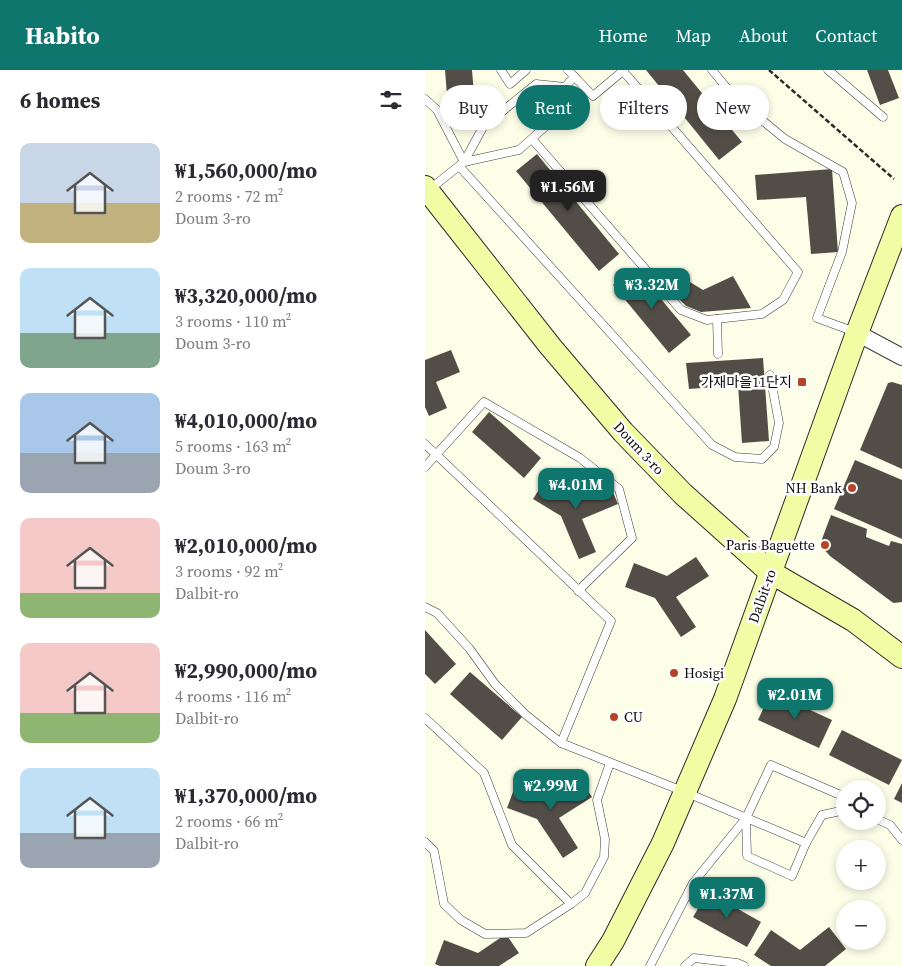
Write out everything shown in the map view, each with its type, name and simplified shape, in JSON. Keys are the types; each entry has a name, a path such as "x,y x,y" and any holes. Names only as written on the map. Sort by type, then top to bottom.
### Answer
{"street":[{"name":"Doum 3-ro","path":"426,190 551,346 623,432 683,494 770,572 853,620 902,657"},
{"name":"Dalbit-ro","path":"597,966 613,941 654,859 725,699 857,333 902,216"},
{"path":"857,333 902,357"}],"lane":[{"path":"501,70 510,84 526,70"},
{"path":"532,139 681,310 707,320 762,314 783,300 798,272 623,70 593,96 568,70"},
{"path":"712,70 735,98 785,139 843,172 852,203 842,252 817,318 857,333"},
{"path":"828,70 883,117"},
{"path":"567,85 574,77"},
{"path":"425,98 437,110 462,164 712,445 735,457 762,459 774,447 779,423 770,375"},
{"path":"462,164 483,126 516,100"},
{"path":"426,190 462,164 519,150 542,130"},
{"path":"717,319 718,354"},
{"path":"425,467 484,402 580,458 619,489 632,538 578,591"},
{"path":"425,444 611,621 561,743"},
{"path":"425,607 437,613 469,648 495,684 525,714 561,743 685,792 805,843"},
{"path":"425,718 485,773 512,845 571,904"},
{"path":"425,842 434,851 444,904 461,920 485,934 526,933 571,904 585,892 604,858 605,839 597,800 610,762"},
{"path":"650,966 693,883 746,818 771,766 836,793"},
{"path":"746,818 747,856 792,876 805,843 822,815 836,812"},
{"path":"886,823 890,825 902,840"},
{"path":"685,966 694,958 737,963 744,966"}],"path":[{"path":"769,70 894,179"}],"building":[{"path":"445,70 472,70 473,85 446,85"},
{"path":"646,70 683,70 697,87 697,130 732,130 742,142 719,160 687,121 687,85 658,85"},
{"path":"867,70 888,70 899,98 880,105"},
{"path":"537,154 619,254 599,271 516,171"},
{"path":"832,169 838,252 811,254 806,197 757,200 755,175"},
{"path":"635,268 691,335 669,353 613,285"},
{"path":"677,274 703,290 733,276 751,308 701,312 686,306 663,283"},
{"path":"451,350 460,372 436,382 447,408 429,416 425,407 425,360"},
{"path":"763,358 769,441 742,443 738,385 689,389 686,363"},
{"path":"892,382 902,385 902,469 860,450 888,383"},
{"path":"489,412 541,458 524,478 472,432"},
{"path":"855,460 902,480 902,539 834,509"},
{"path":"547,477 578,496 609,483 618,504 582,519 596,552 579,559 561,516 533,499"},
{"path":"831,515 867,529 866,537 889,546 891,541 902,544 902,602 892,602 830,556 822,547 822,539"},
{"path":"696,557 709,576 676,597 696,627 681,637 655,598 625,587 634,563 667,576"},
{"path":"425,630 456,664 435,684 425,674"},
{"path":"470,672 522,717 502,740 450,694"},
{"path":"771,692 832,720 819,748 758,720"},
{"path":"842,730 902,760 889,785 886,784 886,780 879,780 829,755"},
{"path":"579,778 592,797 559,818 578,848 563,858 537,819 507,808 516,784 550,797"},
{"path":"902,783 902,803 894,799"},
{"path":"708,892 761,922 747,947 693,917"},
{"path":"829,927 836,936 836,950 845,950 825,966 771,966 754,955 771,930 800,950"},
{"path":"506,934 519,953 499,966 440,966 435,964 444,940 478,953"}],"place":[{"name":"가재마을11단지","path":"802,382"},
{"name":"NH Bank","path":"852,488"},
{"name":"Paris Baguette","path":"825,545"},
{"name":"Hosigi","path":"674,673"},
{"name":"CU","path":"614,717"}]}
